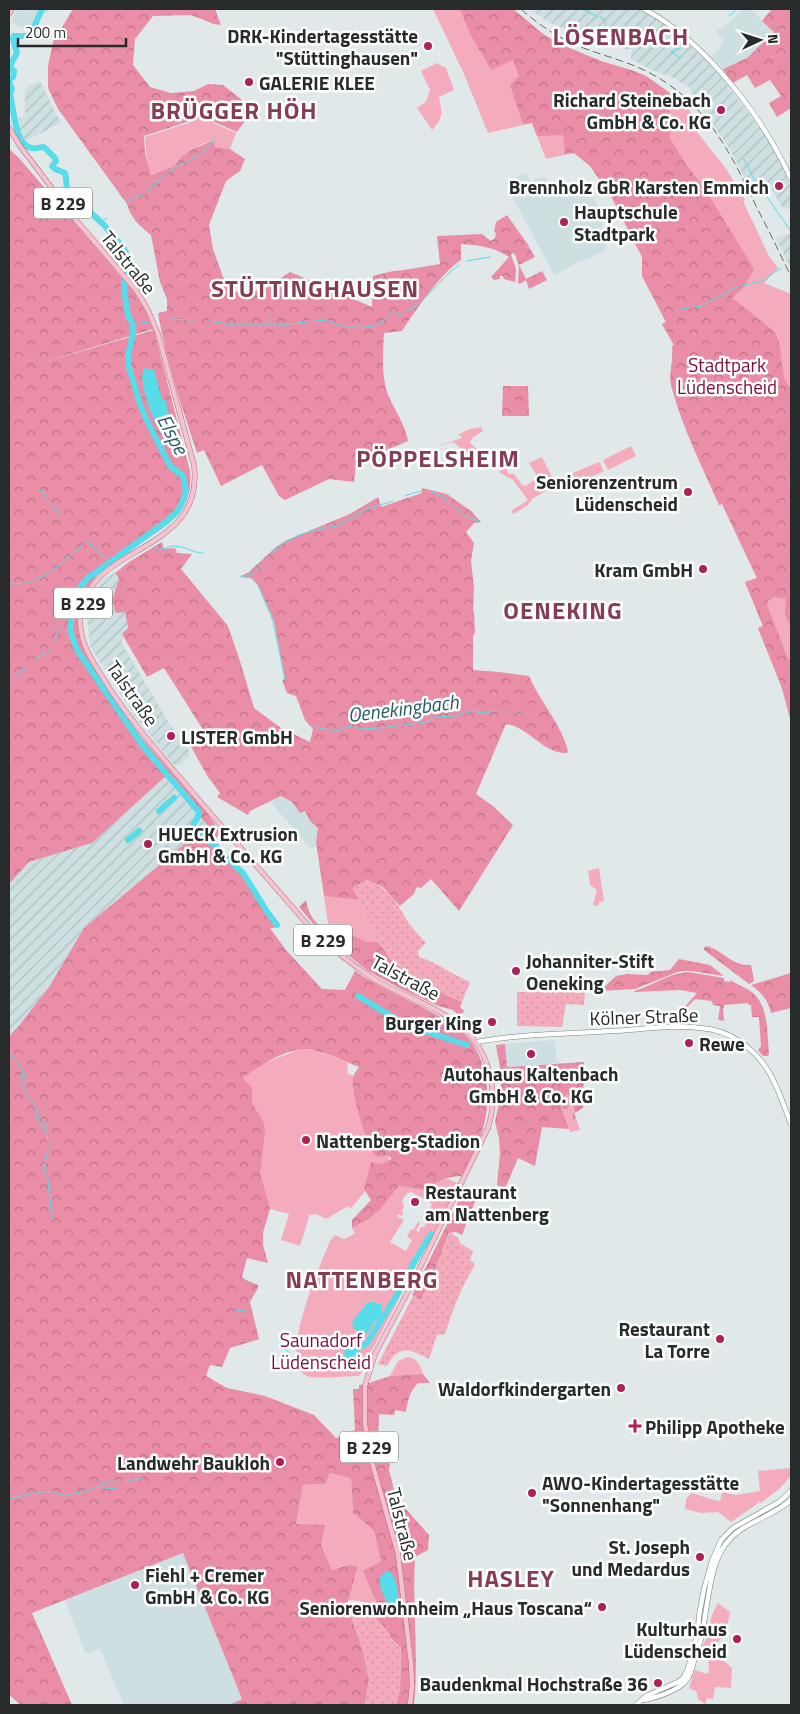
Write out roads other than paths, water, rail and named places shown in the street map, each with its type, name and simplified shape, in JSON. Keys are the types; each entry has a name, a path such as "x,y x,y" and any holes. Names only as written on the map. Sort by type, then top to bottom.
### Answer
{"main road":[{"path":"9,14 12,9"},
{"path":"644,9 673,27 716,66 766,132 784,162 791,179"},
{"name":"Talstraße","path":"9,128 20,146 76,220 130,283 148,310 158,334 192,457 195,484 189,507 177,524 104,573 93,585 83,602 81,630 86,648 112,692 145,738 309,926 332,948 361,970 386,986 452,1018 477,1042 487,1062 492,1083 493,1106 482,1143 375,1354 365,1386 365,1424 370,1455 398,1554 411,1663 412,1686 410,1705"},
{"name":"Kölner Straße","path":"477,1042 666,1028 698,1027 713,1029 734,1037 763,1062 773,1078 791,1124"},
{"path":"653,1696 678,1682 683,1678 688,1669 698,1632 704,1589 712,1561 721,1540 733,1528 779,1502 791,1491"},
{"path":"636,1705 643,1700 681,1686 690,1675 701,1638 716,1562 723,1547 741,1529 779,1509 791,1500"}],"water":[{"path":"144,368 154,370 162,399 166,401 170,423 169,429 164,433 161,433 147,401 142,374"},
{"path":"367,1303 381,1304 382,1315 373,1324 368,1333 361,1335 353,1327 352,1322"},
{"path":"355,1336 362,1343 358,1355 352,1362 344,1359 345,1343 348,1338"},
{"path":"390,1571 395,1579 398,1590 398,1601 395,1610 386,1600 380,1582 380,1577"}],"waterway":[{"name":"Elspe","path":"9,81 13,77 14,71 10,69 17,53 13,39 14,36 30,36 42,9"},
{"name":"LÖSENBACH","path":"582,9 598,17"},
{"path":"729,16 737,9"},
{"name":"LÖSENBACH","path":"600,17 605,20 606,27"},
{"path":"671,52 681,48"},
{"name":"LÖSENBACH","path":"671,52 679,57"},
{"name":"Elspe","path":"9,82 12,89 10,94 16,125 22,141 26,146 32,148 44,147 55,158 56,161 52,166 65,173 68,191 81,197 90,212 104,225 124,249 128,257 128,271 124,280 124,289 128,316 133,324 128,364 146,419 170,466 183,476 186,491 177,512 88,578 80,587 75,597 71,618 71,633 77,650 143,746 169,777"},
{"path":"127,202 144,194 167,173 208,148 215,137"},
{"name":"LÖSENBACH","path":"744,159 755,181"},
{"name":"LÖSENBACH","path":"760,192 767,197 790,230"},
{"name":"Elspe","path":"101,222 107,218"},
{"path":"467,261 490,257"},
{"path":"406,312 420,302 459,265"},
{"path":"681,309 701,306 739,286 762,281 781,268"},
{"path":"209,321 232,325 280,325 325,320 351,328 358,325 372,327 392,313 402,315"},
{"path":"269,323 270,314"},
{"path":"170,319 194,320"},
{"path":"133,324 150,322"},
{"path":"39,490 42,490 47,500 59,513"},
{"path":"405,496 429,491 438,494 460,512 479,521"},
{"path":"265,561 278,547 299,535 337,526 367,509 393,501"},
{"path":"88,542 109,562"},
{"path":"28,583 45,576 84,544"},
{"name":"Oenekingbach","path":"154,547 161,549 178,546 203,553"},
{"path":"245,576 255,573 261,566"},
{"name":"Oenekingbach","path":"241,576 251,578 258,585 273,621 285,680"},
{"path":"9,581 15,584 23,583"},
{"path":"54,641 60,625"},
{"path":"34,660 49,650"},
{"path":"9,683 25,668"},
{"name":"Oenekingbach","path":"313,727 338,731 348,726 362,729 379,728 430,721 435,717 455,716 473,711 482,713 497,711"},
{"path":"516,712 522,713"},
{"path":"172,780 199,812 192,830 217,847 243,873 277,925"},
{"name":"Elspe","path":"159,811 174,798"},
{"name":"Elspe","path":"128,840 139,831"},
{"path":"358,996 406,1025 467,1045"},
{"path":"424,1032 431,1031"},
{"path":"9,1052 22,1069 22,1085 47,1128 48,1148 44,1171 48,1179 50,1208 53,1219"},
{"path":"23,1075 28,1078"},
{"path":"35,1112 45,1131"},
{"path":"362,1346 367,1343 403,1285 431,1234"},
{"path":"235,1311 246,1310"},
{"path":"340,1341 346,1342"},
{"path":"278,1344 290,1353"},
{"path":"125,1482 142,1478"},
{"path":"9,1499 43,1492 54,1492 65,1496 89,1490 107,1482 120,1482"},
{"path":"98,1487 117,1488"}],"railway":[{"path":"521,9 544,28 561,38 646,71 684,96 713,128 725,146 791,277"}],"place":[{"name":"DRK-Kindertagesstätte \"Stüttinghausen\"","path":"428,46"},
{"name":"GALERIE KLEE","path":"249,82"},
{"name":"Richard Steinebach GmbH & Co. KG","path":"721,110"},
{"name":"Brennholz GbR Karsten Emmich","path":"779,186"},
{"name":"Hauptschule Stadtpark","path":"564,222"},
{"name":"Seniorenzentrum Lüdenscheid","path":"688,492"},
{"name":"Kram GmbH","path":"703,569"},
{"name":"LISTER GmbH","path":"171,736"},
{"name":"HUECK Extrusion GmbH & Co. KG","path":"148,844"},
{"name":"Johanniter-Stift Oeneking","path":"516,971"},
{"name":"Burger King","path":"492,1022"},
{"name":"Rewe","path":"689,1043"},
{"name":"Autohaus Kaltenbach GmbH & Co. KG","path":"531,1054"},
{"name":"Nattenberg-Stadion","path":"306,1140"},
{"name":"Restaurant am Nattenberg","path":"415,1202"},
{"name":"Restaurant La Torre","path":"720,1339"},
{"name":"Waldorfkindergarten","path":"621,1388"},
{"name":"Philipp Apotheke","path":"635,1426"},
{"name":"Landwehr Baukloh","path":"280,1462"},
{"name":"AWO-Kindertagesstätte \"Sonnenhang\"","path":"532,1493"},
{"name":"St. Joseph und Medardus","path":"700,1557"},
{"name":"Fiehl + Cremer GmbH & Co. KG","path":"135,1585"},
{"name":"Seniorenwohnheim „Haus Toscana“","path":"602,1607"},
{"name":"Kulturhaus Lüdenscheid","path":"737,1639"},
{"name":"Baudenkmal Hochstraße 36","path":"658,1683"}],"district":[{"name":"LÖSENBACH","path":"621,36"},
{"name":"BRÜGGER HÖH","path":"234,110"},
{"name":"STÜTTINGHAUSEN","path":"315,288"},
{"name":"PÖPPELSHEIM","path":"438,458"},
{"name":"OENEKING","path":"563,610"},
{"name":"NATTENBERG","path":"362,1279"},
{"name":"HASLEY","path":"511,1578"}],"park label":[{"name":"Stadtpark Lüdenscheid","path":"727,375"},
{"name":"Saunadorf Lüdenscheid","path":"321,1350"}]}
